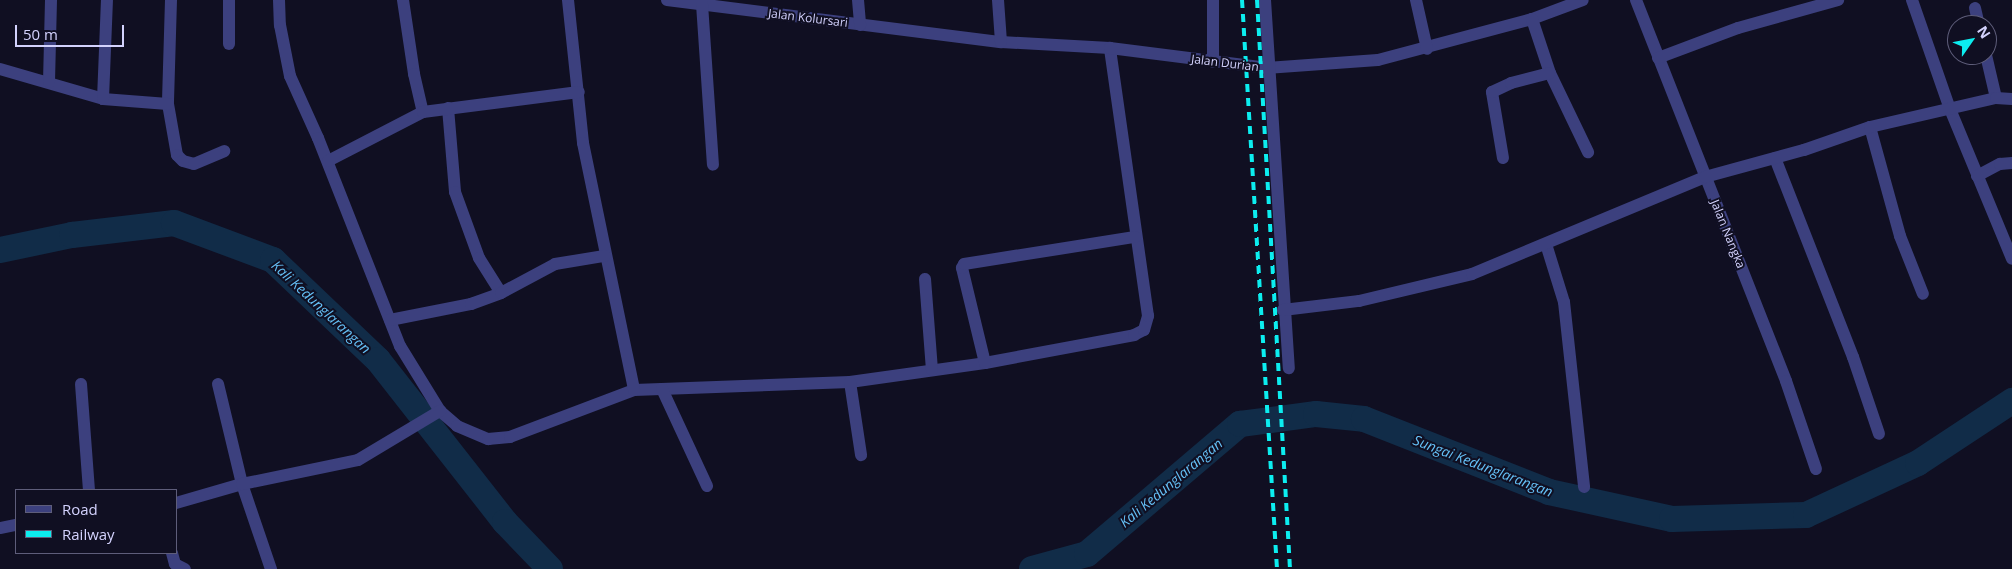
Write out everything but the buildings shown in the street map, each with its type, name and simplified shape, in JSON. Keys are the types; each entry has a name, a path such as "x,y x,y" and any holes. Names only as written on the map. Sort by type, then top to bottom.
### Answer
{"street":[{"path":"49,82 51,0"},
{"path":"103,99 107,0"},
{"path":"171,0 168,104 173,143 183,161 194,164 224,152"},
{"path":"229,0 229,44"},
{"path":"279,0 280,24 290,76 328,161 400,346 437,412 457,426 488,439 510,437 634,390 850,382 985,363 1134,335 1144,330 1148,316 1135,237 1110,48"},
{"path":"403,0 414,74 423,112"},
{"path":"568,0 583,142 604,256 634,390"},
{"name":"Jalan Kolursari","path":"667,0 860,25"},
{"path":"858,0 860,25"},
{"path":"998,0 1001,38"},
{"path":"1213,0 1213,62"},
{"path":"1265,0 1283,310 1289,368"},
{"path":"1416,0 1427,49"},
{"name":"Jalan Durian","path":"860,25 1110,48 1268,68 1378,60 1427,49 1532,19 1583,0"},
{"name":"Jalan Nangka","path":"1636,0 1786,381 1816,470"},
{"path":"1658,58 1738,28 1838,0"},
{"path":"1912,0 1950,109 2012,259"},
{"path":"702,4 714,165"},
{"path":"1975,8 1977,15"},
{"path":"1532,19 1550,73 1588,152"},
{"path":"1988,65 1996,98"},
{"path":"0,69 103,99 168,104"},
{"path":"1503,158 1492,106 1492,92 1511,83 1550,73"},
{"path":"328,161 423,112 579,92"},
{"path":"1283,310 1359,301 1426,287 1472,274 1706,177 1775,158 1870,127 1996,98 2012,99"},
{"path":"448,108 455,192 479,258 501,293"},
{"path":"1870,127 1900,236 1923,294"},
{"path":"1775,158 1853,357 1879,434"},
{"path":"1977,176 2000,164 2012,163"},
{"path":"985,363 962,268 964,264 1135,237"},
{"path":"1546,244 1564,302 1584,486"},
{"path":"390,320 471,304 501,293 555,264 604,256"},
{"path":"925,278 932,370"},
{"path":"850,382 861,455"},
{"path":"81,384 89,489"},
{"path":"218,384 242,484 271,569"},
{"path":"662,389 706,486"},
{"path":"178,502 242,484 343,464 378,451 437,412"},
{"path":"0,528 15,525"},
{"path":"172,554 175,564 185,569"}],"waterway":[{"name":"Kali Kedunglarangan","path":"0,250 72,235 174,223 273,260 378,360 505,522 550,569"},
{"name":"Sungai Kedunglarangan","path":"1032,569 1087,554 1240,424 1316,414 1364,419 1549,492 1672,519 1806,515 1918,463 2012,401"}],"railway":[{"path":"1242,0 1277,569"},
{"path":"1257,0 1290,569"}]}
